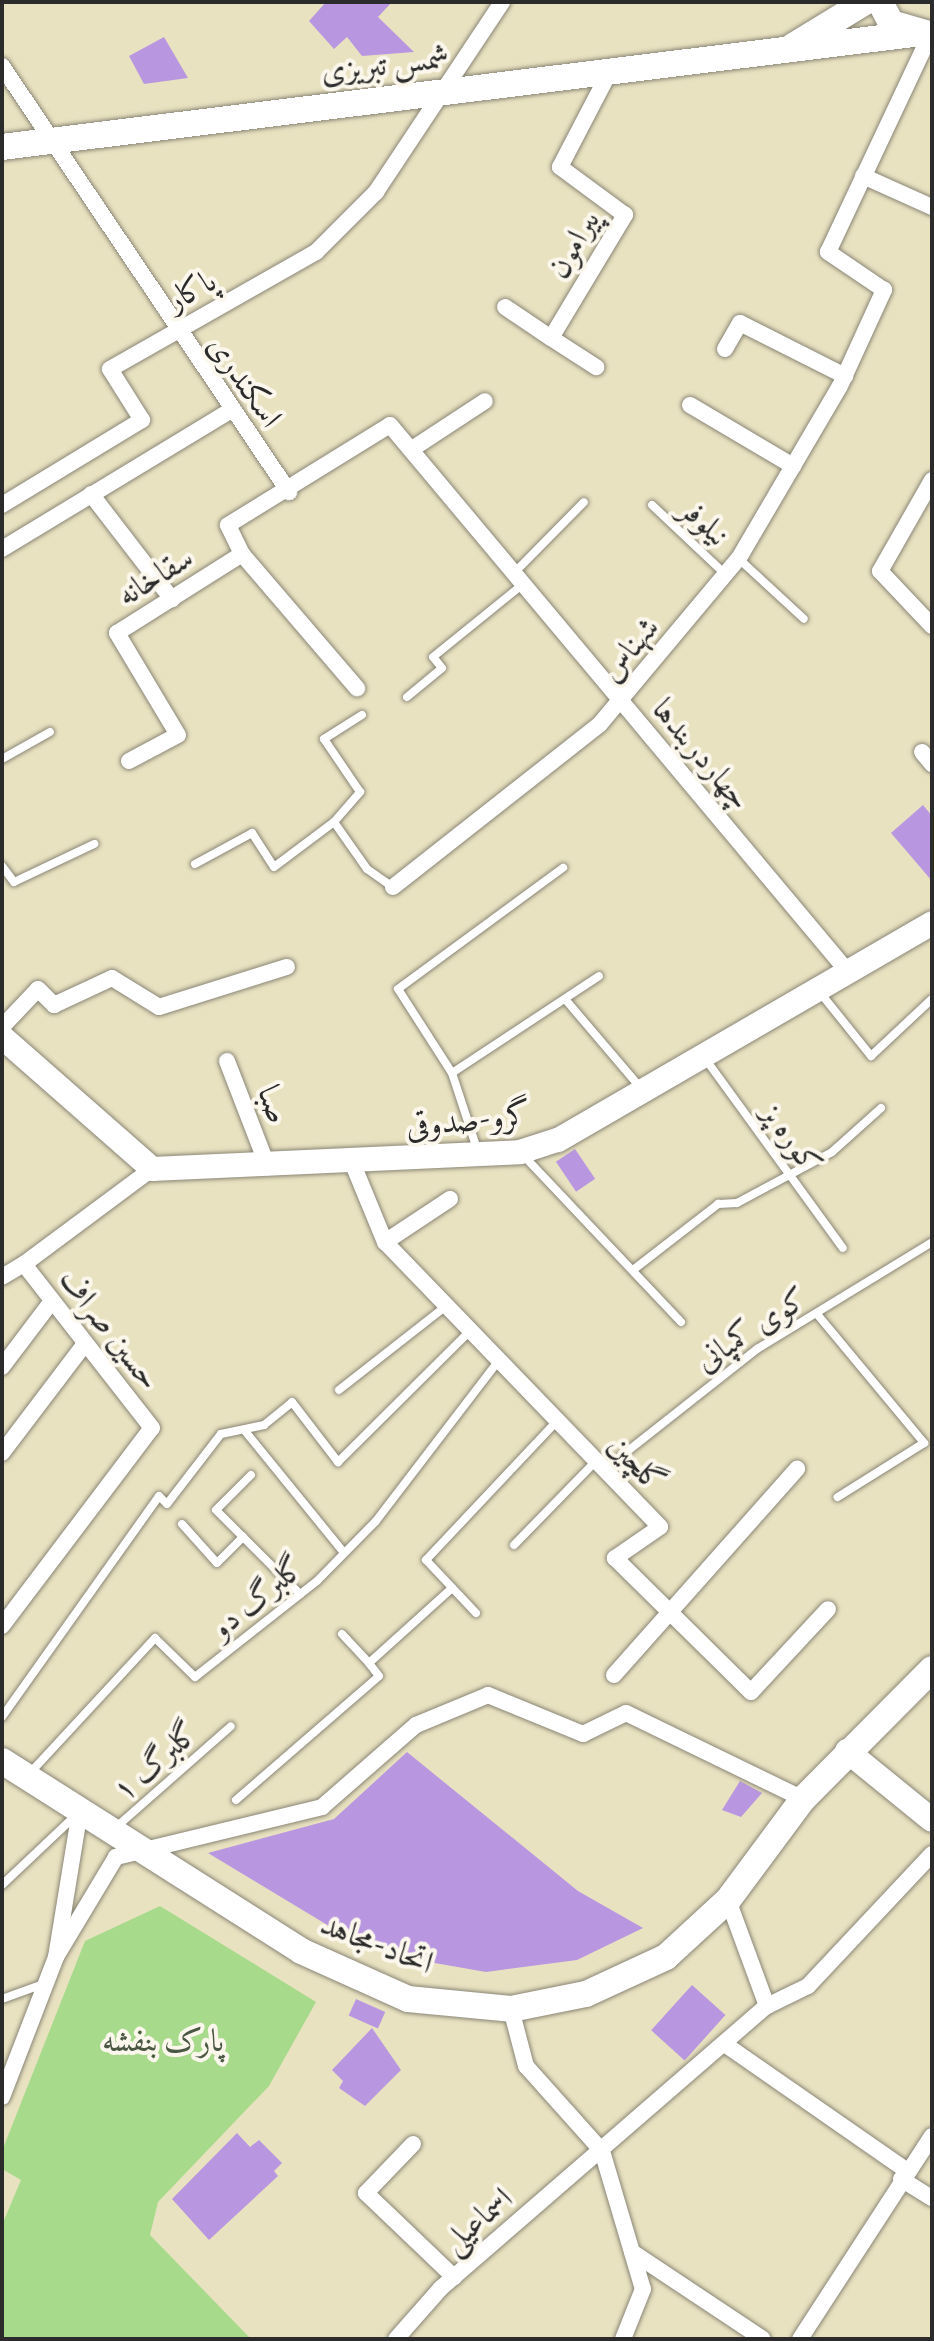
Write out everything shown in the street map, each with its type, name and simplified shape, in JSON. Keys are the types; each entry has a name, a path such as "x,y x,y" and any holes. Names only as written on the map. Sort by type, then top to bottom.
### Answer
{"main road":[{"path":"778,55 865,2"},
{"path":"880,2 891,23 925,35"},
{"name":"شمس تبریزی","path":"2,147 439,91 778,55 925,35"},
{"name":"اتحاد-مجاهد","path":"11,1771 80,1811 301,1951 408,1999 511,2009 586,1994 666,1957 728,1900 803,1799 847,1751 932,1669"}],"street":[{"name":"پاکار","path":"2,505 142,420 110,369 316,252 376,192 439,91 502,2"},
{"path":"925,35 863,176 932,207"},
{"name":"اسکندری","path":"2,66 230,411 289,492"},
{"name":"پیرامون","path":"551,338 625,215 560,167 609,73"},
{"name":"شهناس","path":"393,887 622,702 739,558 842,381 884,290 828,252 863,176"},
{"path":"505,307 596,367"},
{"path":"725,349 740,323 842,381"},
{"path":"417,455 485,401"},
{"path":"690,405 793,466"},
{"path":"2,549 230,411"},
{"name":"چهاردربندها","path":"289,492 390,425 848,972"},
{"path":"932,480 880,571 932,625"},
{"name":"سقاخانه","path":"129,761 178,735 117,633 242,554 228,525 289,492"},
{"path":"91,494 172,599"},
{"path":"242,554 357,688"},
{"name":"گرو-صدوقی","path":"152,1169 268,1167 520,1152 558,1140 932,923"},
{"path":"2,1027 38,989 54,1005 112,978 159,1007 287,967"},
{"path":"2,1037 152,1169"},
{"name":"صبا","path":"227,1061 268,1167"},
{"name":"گلچین","path":"352,1162 385,1242 660,1527 615,1558 751,1692 828,1609"},
{"name":"حسین صراف","path":"2,1277 152,1169"},
{"path":"385,1242 450,1199"},
{"name":"حسین صراف","path":"2,1626 152,1428 84,1345 24,1264"},
{"path":"2,1367 52,1301"},
{"path":"2,1453 84,1345"},
{"path":"614,1675 673,1615 797,1469"},
{"path":"56,1957 100,1877 116,1857 137,1847 322,1807 416,1725 488,1695 583,1734 626,1713 803,1799"},
{"path":"847,1751 932,1820"},
{"path":"2,2097 49,1982 56,1957 80,1849 80,1811"},
{"name":"اسماعیلی","path":"396,2339 454,2277 726,2045 767,2006 808,1986 932,1854"},
{"path":"728,1900 767,2006"},
{"path":"511,2009 526,2066 602,2151 643,2289 623,2339"},
{"path":"726,2045 932,2198"},
{"path":"800,2339 932,2136"},
{"path":"413,2144 366,2193 454,2277"},
{"path":"632,2252 763,2339"}],"lane":[{"path":"407,697 442,668 433,657 519,578 584,502"},
{"name":"نیلوفر","path":"652,505 725,574"},
{"path":"739,558 804,619"},
{"path":"195,864 252,833 274,867 334,822 360,792 324,739 362,715"},
{"path":"2,759 50,732"},
{"path":"334,822 367,869 393,887"},
{"path":"2,866 14,882 94,844"},
{"path":"479,1154 452,1073 398,989 563,868"},
{"path":"452,1073 599,976"},
{"path":"817,990 871,1056 932,999"},
{"path":"565,999 643,1091"},
{"name":"کوره پز","path":"703,1056 843,1248"},
{"path":"633,1270 718,1204 737,1203 832,1152 881,1108"},
{"path":"520,1152 681,1322"},
{"name":"کوی کمپانی","path":"514,1545 601,1465 659,1420 817,1314 932,1242"},
{"path":"339,1390 446,1306"},
{"path":"817,1314 924,1443 838,1497"},
{"path":"2,1717 159,1496 167,1504 221,1434 245,1431 292,1402 338,1462 470,1331"},
{"name":"گلبرگ دو","path":"11,1771 155,1638 195,1677 300,1594 344,1553 499,1360"},
{"path":"476,1613 426,1560 557,1421"},
{"path":"245,1431 344,1553"},
{"path":"251,1475 216,1510 300,1594"},
{"path":"182,1524 217,1563 243,1537"},
{"path":"369,1663 452,1588"},
{"path":"236,1800 379,1676 342,1634"},
{"name":"گلبرگ ۱","path":"111,1831 231,1726"},
{"path":"2,1885 80,1811"},
{"path":"2,1999 49,1982"}],"green space":[{"name":"پارک بنفشه","path":"160,1906 316,2002 269,2086 158,2202 150,2235 251,2339 2,2339 2,2225 21,2180 2,2169 2,2151 85,1941"}],"building":[{"path":"326,2 392,2 378,17 414,52 362,56 347,37 334,49 309,21"},
{"path":"164,37 188,78 144,84 129,56"},
{"path":"923,805 932,816 932,881 891,833"},
{"path":"575,1149 595,1179 576,1192 556,1162"},
{"path":"407,1752 578,1891 643,1928 577,1960 486,1972 406,1958 329,1926 208,1853 334,1819"},
{"path":"740,1781 762,1793 741,1817 722,1810"},
{"path":"692,1985 725,2015 685,2060 651,2030"},
{"path":"356,1999 385,2012 378,2028 349,2015"},
{"path":"372,2028 401,2070 365,2106 339,2088 343,2081 332,2070"},
{"path":"237,2133 250,2147 259,2140 282,2163 274,2171 278,2176 209,2240 172,2199"}]}
